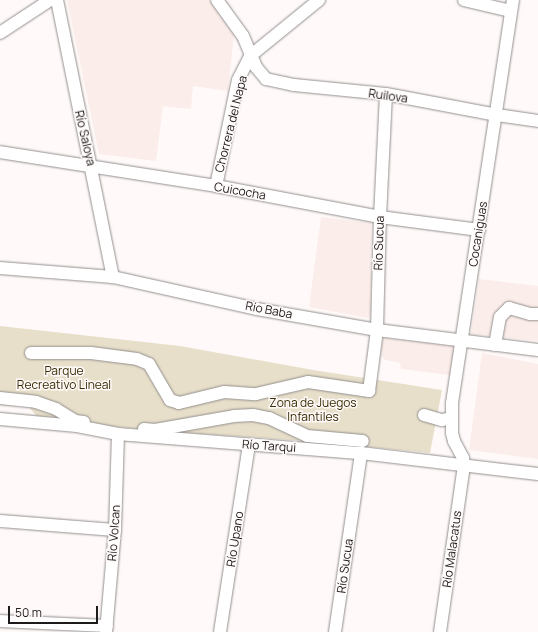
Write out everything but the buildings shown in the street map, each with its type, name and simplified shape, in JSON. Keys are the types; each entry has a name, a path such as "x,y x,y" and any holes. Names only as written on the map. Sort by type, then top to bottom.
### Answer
{"street":[{"path":"0,33 50,0"},
{"name":"Río Saloya","path":"57,0 72,83 91,165 113,276"},
{"path":"217,0 243,36 250,56 319,0"},
{"path":"464,0 512,6"},
{"name":"Cocaniguas","path":"464,465 463,458 454,441 450,418 463,341 512,6"},
{"name":"Ruilova","path":"250,56 261,74 266,79 276,82 386,94 497,115 538,121"},
{"name":"Chorrera del Napa","path":"216,186 238,80 250,56"},
{"name":"Río Sucua","path":"31,353 91,353 137,359 148,364 170,400 179,403 224,392 256,394 308,382 369,391 377,330 380,217 386,94"},
{"name":"Cuicocha","path":"0,152 91,165 216,186 380,217 479,230"},
{"name":"Río Baba","path":"0,268 113,276 257,309 377,330 538,350"},
{"path":"495,345 500,317 509,308 530,314 538,314"},
{"path":"0,398 36,402 56,409 75,420 155,430 234,416 254,415 269,418 307,436 362,447"},
{"path":"424,415 442,420 450,418"},
{"name":"Río Tarqui","path":"0,419 77,426 118,434 249,445 362,447 464,465 538,474"},
{"name":"Río Volcan","path":"106,629 115,530 118,434"},
{"name":"Río Upano","path":"220,632 249,445"},
{"name":"Río Sucua","path":"335,632 362,447"},
{"name":"Río Malacatus","path":"440,632 464,465"},
{"path":"0,521 115,530"},
{"path":"0,621 106,629"}],"shaded area":[{"path":"67,0 209,0 234,35 228,91 193,86 191,109 163,106 156,161 99,154"},
{"path":"321,217 371,223 371,312 368,318 309,307"},
{"path":"479,279 538,286 538,341 471,334"},
{"path":"383,338 461,347 457,376 401,369 400,363 385,360 380,354"},
{"path":"482,353 538,364 538,459 469,450"}],"green space":[{"name":"Parque Recreativo Lineal","path":"0,326 180,346 313,370 442,390 430,453 309,441 171,432 40,420 28,406 0,405"}],"park label":[{"name":"Zona de Juegos Infantiles","path":"313,410"}]}
